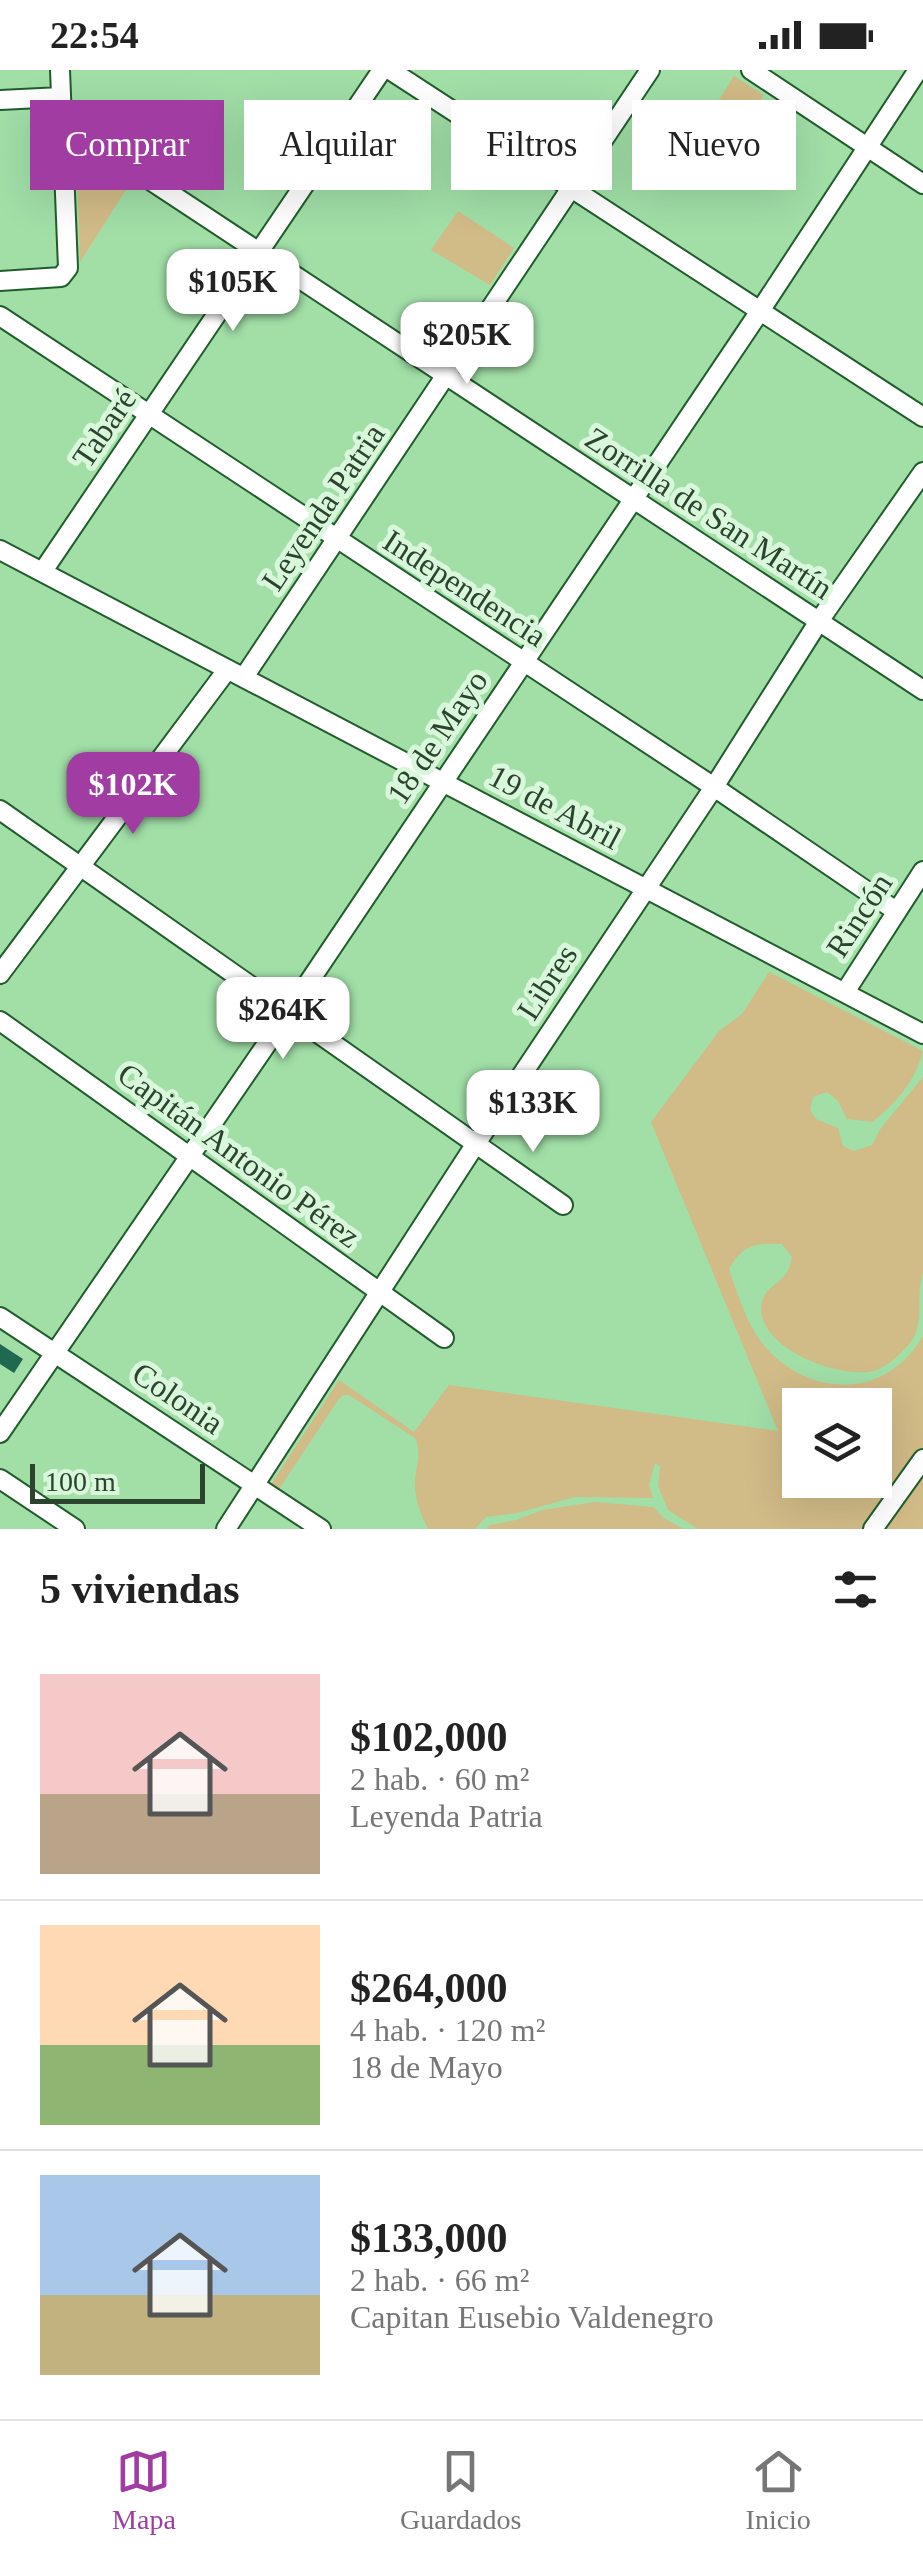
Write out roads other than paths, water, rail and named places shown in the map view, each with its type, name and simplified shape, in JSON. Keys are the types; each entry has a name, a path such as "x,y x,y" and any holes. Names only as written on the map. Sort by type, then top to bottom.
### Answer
{"street":[{"path":"0,100 61,98 60,70"},
{"name":"Tabaré","path":"43,571 382,70"},
{"path":"390,70 451,109"},
{"name":"Leyenda Patria","path":"612,127 650,70"},
{"path":"750,70 923,184"},
{"name":"18 de Mayo","path":"0,1433 288,1014 918,70"},
{"path":"0,281 61,278 68,268 65,190"},
{"name":"Zorrilla de San Martín","path":"164,190 923,690"},
{"name":"Leyenda Patria","path":"0,974 337,540 570,190"},
{"path":"577,190 923,417"},
{"name":"Independencia","path":"0,316 896,911"},
{"name":"Libres","path":"226,1529 819,621 923,472"},
{"path":"0,572 6,553"},
{"name":"19 de Abril","path":"6,553 921,1030"},
{"path":"0,810 563,1205"},
{"name":"Rincón","path":"845,992 923,872"},
{"name":"Capitán Antonio Pérez","path":"0,1021 444,1338"},
{"name":"Colonia","path":"0,1317 321,1529"},
{"path":"873,1529 923,1459"},
{"path":"0,1479 75,1529"}]}
